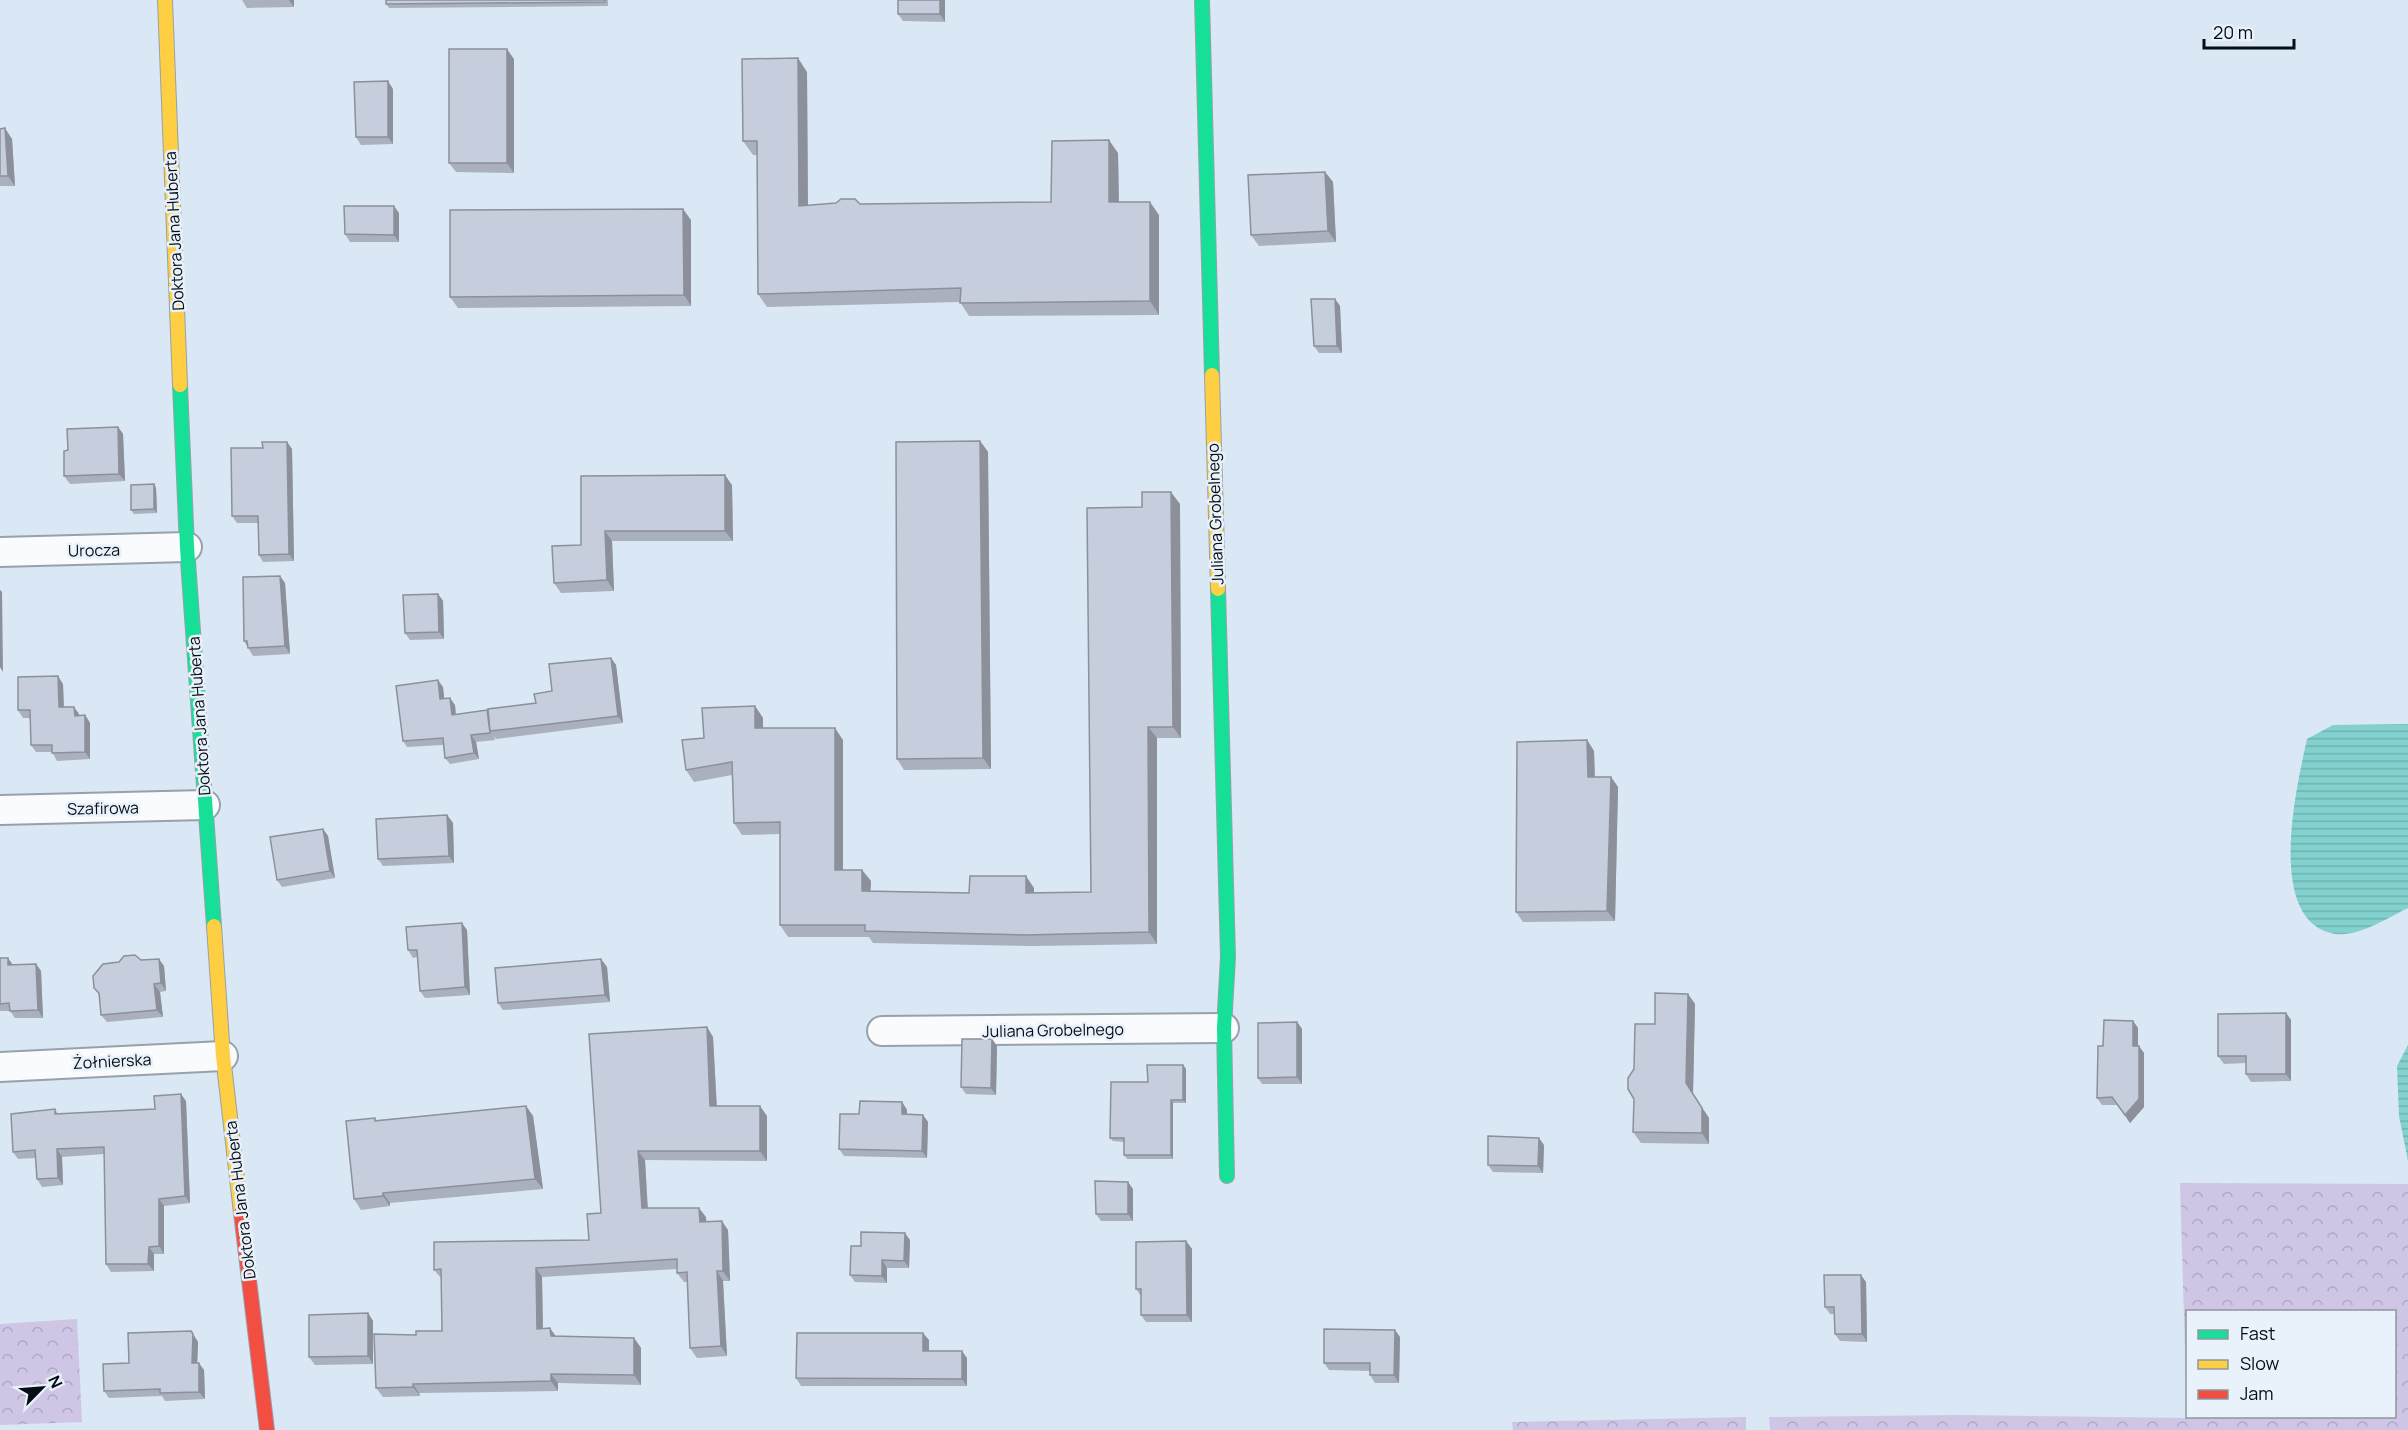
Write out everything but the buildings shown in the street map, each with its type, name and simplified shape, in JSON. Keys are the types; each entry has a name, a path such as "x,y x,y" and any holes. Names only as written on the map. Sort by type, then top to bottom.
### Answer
{"street":[{"name":"Doktora Jana Huberta","path":"165,0 187,547 205,806 223,1056 267,1430"},
{"name":"Juliana Grobelnego","path":"1202,0 1228,957 1224,1028 1227,1176"},
{"name":"Urocza","path":"0,552 187,547"},
{"name":"Szafirowa","path":"0,810 205,806"},
{"name":"Juliana Grobelnego","path":"882,1031 1224,1028"},
{"name":"Żołnierska","path":"0,1067 223,1056"}],"green space":[{"path":"2180,1183 2408,1184 2408,1430 1770,1430 1769,1417 1959,1415 2396,1418 2396,1310 2186,1310 2186,1384"},
{"path":"77,1319 82,1422 0,1425 0,1324"},
{"path":"1746,1417 1746,1430 1513,1430 1512,1422"}],"shaded area":[{"path":"2408,724 2408,908 2363,930 2335,934 2313,924 2299,905 2292,879 2293,818 2307,739 2333,725"},
{"path":"2408,1045 2408,1161 2399,1116 2397,1066"}],"traffic: fast":[{"path":"1202,0 1212,375"},
{"path":"180,385 187,547 214,926"},
{"path":"1218,589 1228,957 1224,1028 1227,1176"}],"traffic: slow":[{"path":"165,0 180,385"},
{"path":"1212,375 1218,589"},
{"path":"214,926 223,1056 241,1213"}],"traffic: jam":[{"path":"241,1213 267,1430"}]}
